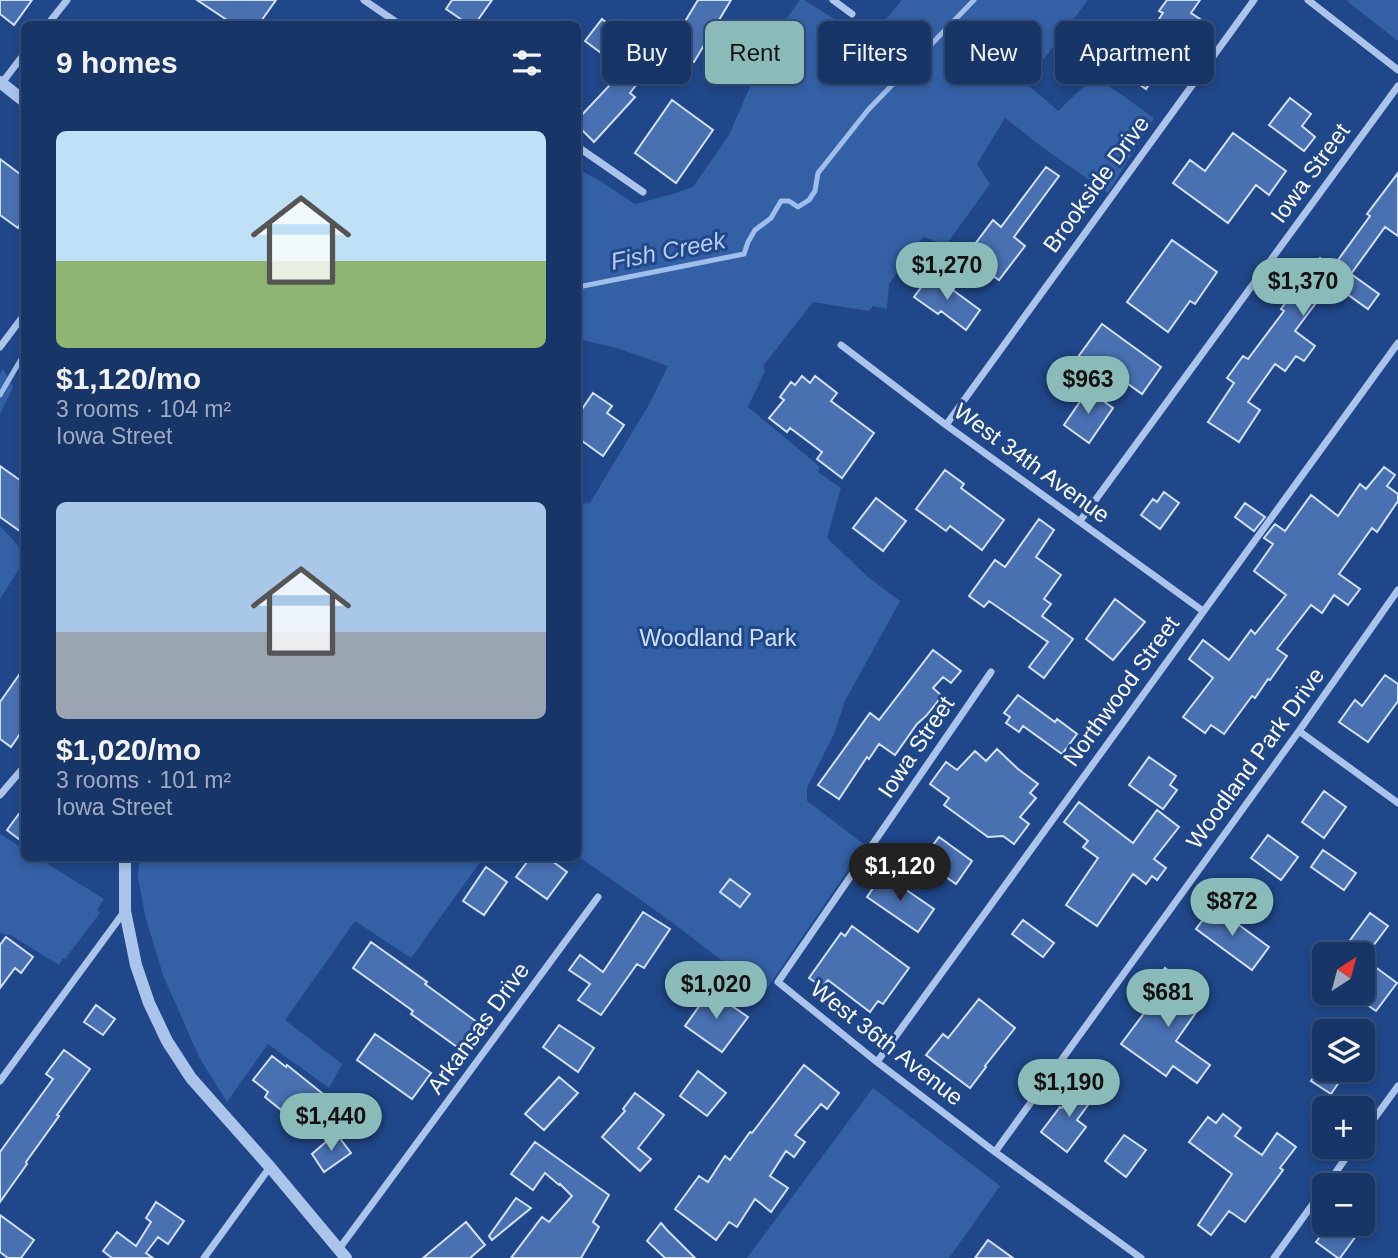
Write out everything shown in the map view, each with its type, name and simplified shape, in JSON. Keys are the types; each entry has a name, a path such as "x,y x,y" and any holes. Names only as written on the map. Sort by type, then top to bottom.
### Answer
{"street":[{"path":"50,21 67,0"},
{"path":"364,0 395,21"},
{"path":"833,0 852,14"},
{"name":"Brookside Drive","path":"946,425 1254,0"},
{"path":"1308,0 1398,70"},
{"path":"21,58 1,82 21,99"},
{"name":"Iowa Street","path":"1080,521 1398,86"},
{"path":"581,149 643,192"},
{"path":"0,346 21,319"},
{"name":"Northwood Street","path":"877,1062 1398,343"},
{"name":"West 34th Avenue","path":"841,345 946,425 1203,611"},
{"name":"Woodland Park Drive","path":"995,1152 1300,731 1398,590"},
{"name":"Iowa Street","path":"778,982 991,672"},
{"path":"1300,731 1398,803"},
{"path":"0,795 21,770"},
{"path":"125,861 125,911 136,965 149,1003 167,1041 191,1078 343,1254"},
{"name":"Arkansas Drive","path":"343,1254 598,897"},
{"path":"0,1081 125,911"},
{"name":"West 36th Avenue","path":"778,982 995,1152 1141,1258"},
{"path":"1375,1118 1398,1086"},
{"path":"204,1258 270,1167"},
{"path":"1274,1258 1312,1205"}],"green space":[{"name":"Woodland Park","path":"800,0 838,21 818,21 818,84 931,84 931,21 884,21 902,0 1088,0 1072,21 1055,21 1055,44 1041,63 1041,21 945,21 945,84 1027,84 1058,111 1087,84 1106,84 1154,118 1108,193 1005,118 977,164 990,184 946,245 923,237 889,284 887,309 873,306 869,311 813,302 763,366 765,371 748,407 820,467 818,472 841,488 827,538 868,577 900,601 845,701 834,734 807,788 807,801 865,845 764,993 669,920 581,858 581,504 590,503 651,401 668,366 617,348 581,340 581,171 635,204 693,187 729,135 751,84 804,84 804,21 785,21"},
{"path":"1347,0 1398,0 1398,41 1348,2"},
{"path":"3,369 13,387 0,414 0,374"},
{"path":"0,526 21,549 21,566 0,599"},
{"path":"0,834 21,847 21,861 43,861 104,899 97,910 100,913 59,965 12,936 0,933"},
{"path":"139,861 481,861 411,958 355,921 285,1020 342,1064 329,1088 268,1044 227,1102 199,1057 163,975 146,919 138,879"},
{"path":"873,1088 1000,1186 949,1258 747,1258"}],"building":[{"path":"0,0 32,0 14,25 0,14"},
{"path":"197,0 276,0 261,21 228,21"},
{"path":"452,0 492,0 477,21 464,21 446,9"},
{"path":"698,0 731,0 718,21 705,21 705,44 694,62 691,60 691,21 685,21"},
{"path":"1167,0 1200,0 1191,13 1203,21 1158,21 1163,13 1159,11"},
{"path":"602,19 605,21 602,21 602,54 585,41"},
{"path":"611,84 637,84 630,93 635,97 594,142 581,129 581,116"},
{"path":"1290,98 1311,114 1302,126 1315,137 1304,151 1269,125"},
{"path":"672,100 713,130 676,183 635,153"},
{"path":"1233,133 1286,171 1269,195 1256,185 1228,223 1173,183 1190,160 1205,171"},
{"path":"0,159 21,175 21,223 18,228 0,215"},
{"path":"1046,167 1059,176 1014,237 1025,246 999,280 966,256 993,220 1001,227"},
{"path":"1398,173 1398,236 1385,227 1351,274 1379,294 1368,309 1337,287 1331,296 1325,291 1295,331 1315,346 1304,361 1296,356 1285,371 1275,364 1248,402 1260,410 1239,442 1208,422 1234,383 1227,378 1243,356 1248,359 1284,311 1281,309 1320,258 1332,266 1338,260 1370,216 1367,214"},
{"path":"1172,240 1217,272 1195,304 1190,301 1168,332 1127,302"},
{"path":"931,274 980,310 966,330 941,311 938,314 914,297"},
{"path":"1102,324 1161,367 1142,394 1110,371 1097,388 1070,368"},
{"path":"802,376 810,383 815,376 837,393 831,401 874,433 842,478 817,459 822,452 790,428 787,432 769,418 784,400 780,397 791,382 795,385"},
{"path":"1088,390 1113,408 1089,443 1064,425"},
{"path":"593,393 612,406 607,413 624,425 603,456 581,440 581,411"},
{"path":"0,466 21,481 21,532 0,517"},
{"path":"1384,467 1395,475 1387,486 1398,494 1398,501 1377,532 1372,528 1339,574 1360,589 1348,605 1334,595 1322,613 1311,605 1277,649 1287,656 1224,734 1211,725 1205,733 1183,717 1213,678 1189,659 1203,640 1229,660 1251,630 1255,634 1286,595 1254,571 1273,544 1264,538 1275,524 1285,531 1311,495 1338,516 1360,484 1366,489"},
{"path":"945,470 964,484 961,488 1004,520 982,550 950,526 946,531 916,509"},
{"path":"1164,492 1179,503 1160,529 1141,515 1153,499 1157,502"},
{"path":"876,498 906,521 883,551 853,528"},
{"path":"1245,503 1265,517 1254,531 1235,517"},
{"path":"1039,519 1054,530 1036,557 1061,575 1044,599 1051,604 1042,616 1073,639 1044,678 1029,667 1048,642 989,601 984,607 969,596 995,560 1005,567"},
{"path":"1115,599 1145,622 1113,660 1086,639"},
{"path":"933,650 961,671 951,683 943,677 933,688 942,696 917,724 895,755 879,744 839,799 818,785 870,713 879,720"},
{"path":"21,672 21,732 11,747 0,739 0,702"},
{"path":"1385,675 1398,684 1398,701 1368,742 1339,722 1355,700 1362,706"},
{"path":"1018,695 1055,722 1057,719 1077,734 1062,754 1023,726 1019,732 1006,723 1010,717 1004,713"},
{"path":"997,749 1038,784 1030,793 1036,798 1020,817 1029,824 1014,844 1003,836 988,837 944,805 949,798 930,784 946,762 957,770 975,751 986,761"},
{"path":"1149,757 1176,776 1170,785 1177,790 1163,809 1129,785"},
{"path":"1324,791 1346,807 1324,838 1302,822"},
{"path":"1079,802 1133,843 1157,810 1179,827 1154,859 1166,868 1157,880 1152,876 1146,884 1133,874 1097,926 1066,905 1098,858 1083,847 1088,841 1064,822"},
{"path":"21,811 21,841 7,830"},
{"path":"1268,835 1298,857 1281,880 1251,858"},
{"path":"939,837 972,861 956,884 922,860"},
{"path":"1323,850 1356,873 1344,890 1311,867"},
{"path":"528,861 552,861 567,872 547,899 516,877"},
{"path":"486,867 507,882 484,915 463,901"},
{"path":"883,874 934,909 918,932 867,897"},
{"path":"730,879 750,894 740,907 720,892"},
{"path":"1213,906 1269,947 1252,970 1196,929"},
{"path":"643,912 670,929 644,968 637,964 601,1015 578,1000 590,984 569,970 580,955 603,972"},
{"path":"1370,913 1388,926 1376,942 1349,942"},
{"path":"1023,920 1054,943 1043,957 1012,934"},
{"path":"852,926 909,968 883,1004 878,1001 870,1012 828,980 822,987 809,978 841,933 845,936"},
{"path":"6,937 33,957 21,973 15,968 0,988 0,945"},
{"path":"371,942 485,1028 467,1054 353,968"},
{"path":"1165,968 1206,998 1176,1041 1210,1065 1197,1083 1173,1066 1166,1076 1121,1044 1160,992 1152,986"},
{"path":"1376,968 1397,983 1376,1011 1367,1005 1376,1004"},
{"path":"710,991 748,1017 722,1052 685,1026"},
{"path":"979,999 1015,1028 970,1088 926,1055 943,1034 948,1038"},
{"path":"96,1005 115,1019 103,1035 84,1022"},
{"path":"559,1025 594,1048 578,1072 543,1047"},
{"path":"375,1034 431,1073 412,1099 357,1060"},
{"path":"64,1050 90,1069 0,1202 0,1152 53,1079 46,1074"},
{"path":"272,1056 328,1098 309,1122 291,1107 286,1114 265,1097 268,1092 253,1080"},
{"path":"804,1065 839,1093 827,1109 821,1104 795,1135 805,1142 794,1157 786,1151 770,1176 788,1188 771,1212 755,1199 737,1227 729,1222 716,1240 675,1209 699,1176 708,1182 725,1156 730,1160"},
{"path":"698,1071 726,1093 707,1116 680,1096"},
{"path":"559,1077 578,1093 544,1130 525,1114"},
{"path":"1313,1082 1339,1082 1331,1094"},
{"path":"1081,1083 1096,1094 1077,1120 1086,1127 1067,1152 1041,1132"},
{"path":"635,1093 664,1115 638,1148 651,1159 640,1171 602,1137 625,1111 623,1109"},
{"path":"1223,1114 1241,1128 1235,1136 1262,1155 1277,1133 1296,1147 1280,1168 1283,1170 1245,1222 1229,1211 1211,1235 1198,1225 1232,1174 1189,1142 1208,1117 1216,1123"},
{"path":"336,1133 351,1153 324,1172 312,1154"},
{"path":"1124,1135 1146,1150 1126,1177 1105,1161"},
{"path":"535,1142 609,1195 593,1222 599,1227 581,1258 511,1258 542,1217 549,1222 572,1196 545,1173 533,1190 511,1174"},
{"path":"516,1198 531,1208 492,1240 489,1236"},
{"path":"156,1202 184,1221 168,1244 158,1237 146,1253 153,1258 112,1258 103,1251 117,1232 136,1246 151,1222 146,1218"},
{"path":"0,1215 34,1240 21,1258 8,1258 0,1252"},
{"path":"466,1222 485,1245 470,1258 423,1258"},
{"path":"661,1223 695,1258 665,1258 647,1241"},
{"path":"1320,1236 1356,1236 1340,1258 1316,1242"},
{"path":"988,1240 1013,1258 975,1258"}],"waterway":[{"name":"Fish Creek","path":"581,286 744,254 755,230 771,218 781,201 789,201 798,207 809,200 815,191 818,173 868,110 974,0"},
{"name":"Fish Creek","path":"0,395 21,359"}]}
